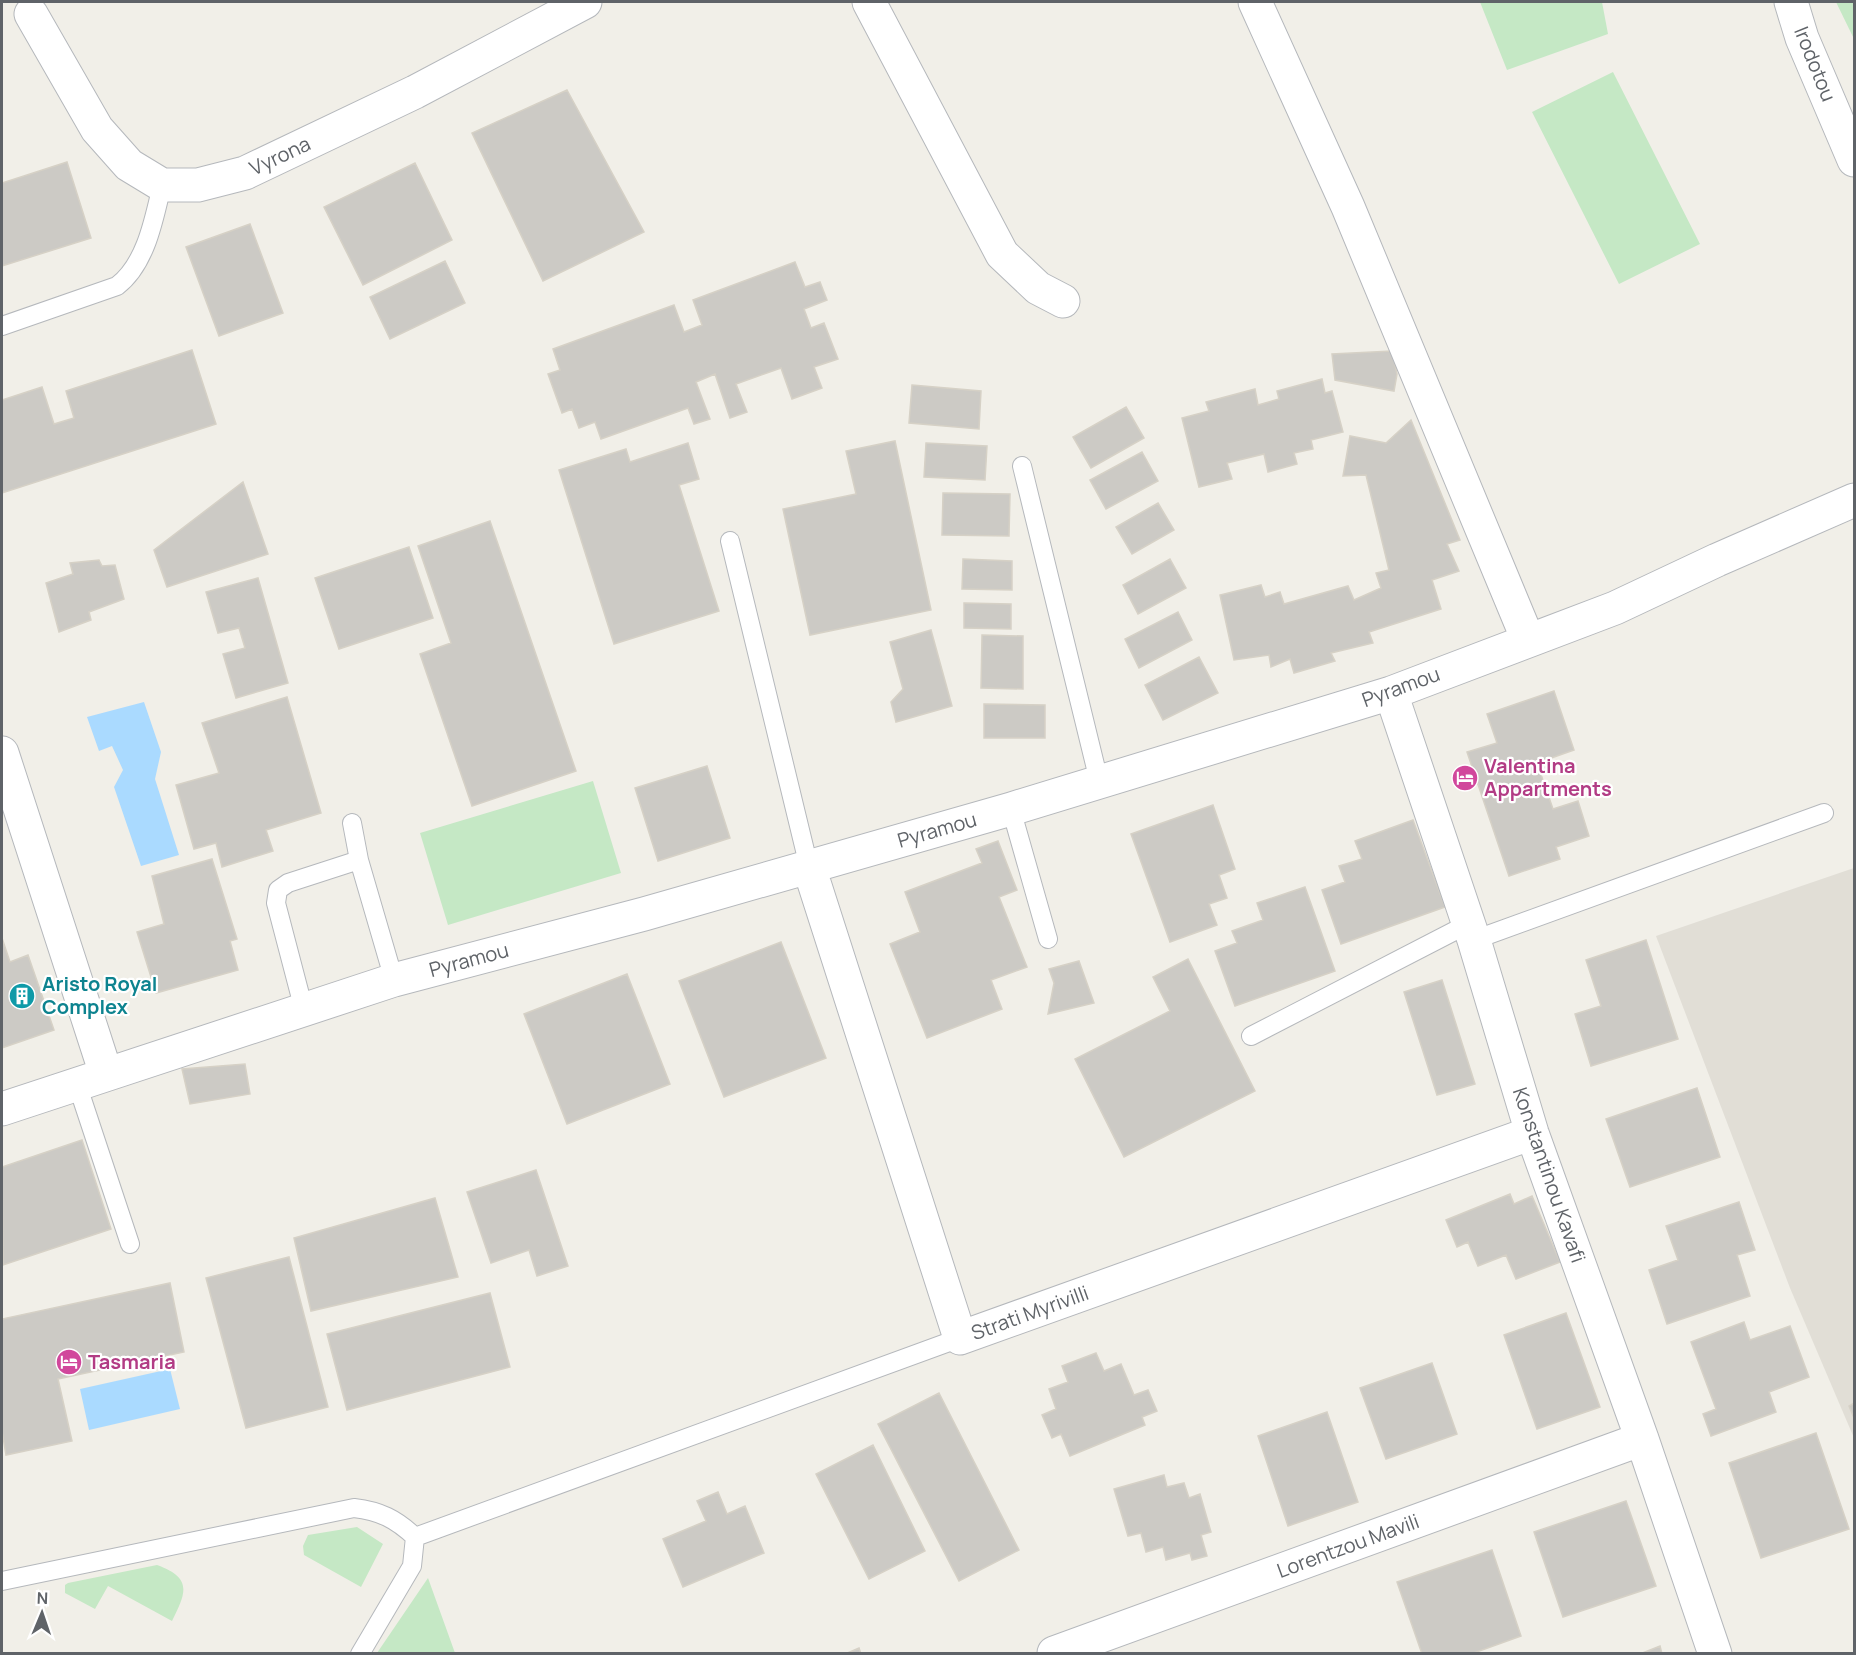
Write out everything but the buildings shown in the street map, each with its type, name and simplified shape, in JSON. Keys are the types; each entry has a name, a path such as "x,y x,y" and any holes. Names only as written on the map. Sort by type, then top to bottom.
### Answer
{"street":[{"name":"Vyrona","path":"162,185 198,185 245,173 415,92 585,2"},
{"path":"869,2 1002,254 1038,288 1063,301"},
{"path":"1255,2 1348,207 1528,640"},
{"name":"Irodotou","path":"1791,2 1802,38 1854,160"},
{"path":"32,14 97,129 129,165 162,185"},
{"name":"Pyramou","path":"2,1109 394,980 644,914 1011,809 1391,693 1615,608 1854,500"},
{"name":"Konstantinou Kavafi","path":"1391,693 1471,932 1532,1133 1642,1439 1715,1653"},
{"path":"2,753 91,1079"},
{"name":"Strati Myrivilli","path":"809,867 960,1338 1532,1133"},
{"name":"Lorentzou Mavili","path":"1054,1653 1642,1439"}],"lane":[{"path":"2,326 117,286 128,278 152,229 162,185"},
{"path":"1022,466 1099,781"},
{"path":"730,541 809,867"},
{"path":"1011,809 1048,939"},
{"path":"1251,1036 1471,932 1824,813"},
{"path":"352,823 359,860 394,980"},
{"path":"304,1010 276,903 278,890 288,883 359,860"},
{"path":"91,1079 130,1244"},
{"path":"415,1537 960,1338"},
{"path":"2,1581 354,1508 377,1511 398,1521 415,1537"},
{"path":"360,1653 412,1566 415,1537"}],"shaded area":[{"path":"1854,868 1854,1438 1790,1288 1656,936"}],"green space":[{"path":"1480,2 1602,2 1608,34 1507,70"},
{"path":"1836,2 1854,2 1854,39"},
{"path":"1613,72 1700,244 1619,284 1532,112"},
{"path":"593,781 621,873 448,925 420,833"},
{"path":"357,1527 383,1544 361,1587 304,1555 303,1546 308,1535"},
{"path":"157,1565 176,1575 183,1587 181,1602 172,1621 108,1586 95,1609 65,1593 65,1585 68,1583"},
{"path":"428,1578 455,1653 377,1653"}],"water":[{"path":"144,702 161,752 155,779 179,855 141,866 114,787 123,770 112,746 99,751 87,717"},
{"path":"170,1369 180,1409 89,1430 80,1389"}],"place":[{"name":"Valentina Appartments","path":"1465,778"},
{"name":"Aristo Royal Complex","path":"22,996"},
{"name":"Tasmaria","path":"69,1362"}]}
